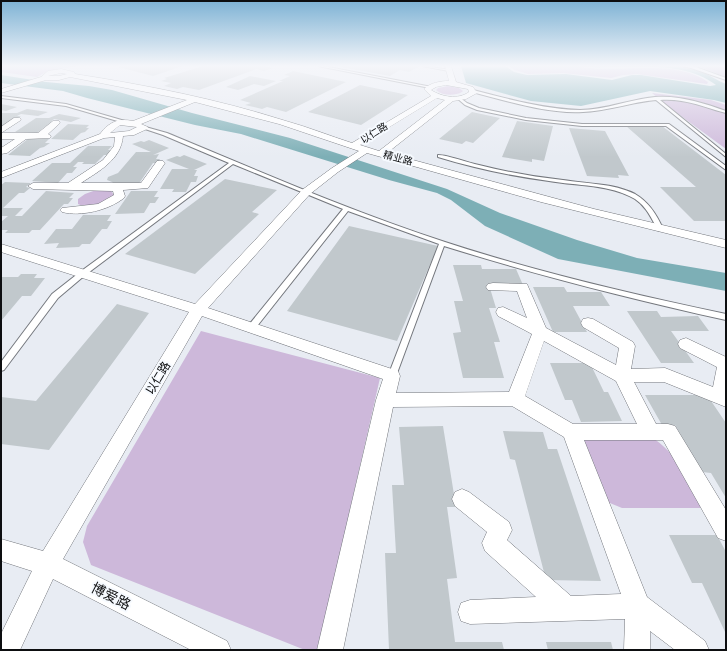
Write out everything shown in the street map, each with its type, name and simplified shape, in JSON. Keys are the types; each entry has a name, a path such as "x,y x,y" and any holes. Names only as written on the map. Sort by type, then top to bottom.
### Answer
{"street":[{"name":"精业路","path":"182,96 280,122 359,150 380,154 660,229 726,244"},
{"name":"以仁路","path":"7,650 48,564 198,310 306,192 359,150 435,96"},
{"path":"440,96 455,98"},
{"name":"以仁路","path":"380,154 455,98 467,96"},
{"path":"88,132 119,135 131,133 143,123 195,99"},
{"path":"1,131 17,120"},
{"path":"1,175 104,134 112,125 123,121 133,124 143,123"},
{"path":"1,136 44,136 56,123"},
{"path":"70,186 106,162 118,146 119,135"},
{"path":"1,151 4,151 24,136"},
{"path":"33,186 144,186 160,163"},
{"path":"66,210 106,206 120,196 118,189 110,187"},
{"path":"3,252 82,274 198,310 392,376 385,400 330,650"},
{"path":"493,287 522,287 540,332 515,400"},
{"path":"503,312 622,376 665,375 723,399 726,364 686,344"},
{"path":"588,323 627,346 622,376 651,432"},
{"path":"385,400 515,400 571,432 668,432 726,530"},
{"path":"571,432 638,606 636,650"},
{"path":"462,498 501,530 493,543 567,609"},
{"name":"博爱路","path":"1,550 48,564 218,650"},
{"path":"470,612 638,606 696,650"}],"lane":[{"path":"494,96 524,104 582,125 667,125 726,168"},
{"path":"1,97 66,105 123,121"},
{"path":"455,98 478,110 519,118 582,111 656,98 683,100 726,112"},
{"path":"656,98 726,156"},
{"path":"143,123 165,134 306,192 442,243 530,270 726,317"},
{"path":"685,138 704,138"},
{"path":"440,156 461,163 562,182 616,190 632,195 646,204 654,214 660,229"},
{"path":"1,368 55,296 82,274 233,162"},
{"path":"451,173 461,163"},
{"path":"251,328 346,208"},
{"path":"392,376 442,243"}],"shaded area":[{"path":"656,96 680,96 711,100 726,105 726,149"},
{"path":"96,190 111,191 114,195 103,204 87,206 78,204 78,199 85,194"},
{"path":"201,331 380,378 318,650 305,650 91,565 83,542 87,526"},
{"path":"650,436 668,450 675,458 703,505 700,508 622,508 600,499 568,437"}],"water":[{"path":"81,96 134,96 290,138 447,189 500,213 577,240 637,258 726,273 726,291 558,259 485,226 451,200 437,193 389,180 241,134 195,125"},
{"path":"514,96 625,96 581,106 531,101"},
{"path":"688,96 726,96 726,103"}],"building":[{"path":"248,96 317,96 286,112 267,107 262,109 245,105 251,103 240,100"},
{"path":"338,96 406,96 361,125 308,112"},
{"path":"1,104 17,107 6,111 1,110"},
{"path":"27,109 48,112 38,116 21,114 17,116 21,116 1,128 1,113 17,113"},
{"path":"472,112 500,118 473,143 466,141 462,144 439,139"},
{"path":"59,114 81,118 71,122 54,119 51,122 54,122 50,126 46,126 37,133 15,132 36,118 49,118"},
{"path":"517,121 553,126 544,161 532,159 532,162 502,157"},
{"path":"68,124 89,125 86,128 89,128 73,140 51,139"},
{"path":"626,126 662,126 726,175 726,221 694,221 660,187 696,187"},
{"path":"569,128 605,131 629,176 618,175 619,178 587,176"},
{"path":"29,138 49,139 45,143 50,143 40,148 30,156 8,155"},
{"path":"149,140 169,148 153,155 159,154 156,159 160,159 157,163 153,163 138,185 114,184 107,180 108,177 118,173 136,152 151,152 132,144"},
{"path":"88,146 112,146 108,150 112,150 107,155 104,155 95,164 82,164 84,162 78,162 73,167 77,167 72,173 67,173 58,183 32,181 52,163 70,163"},
{"path":"184,155 207,164 194,170 197,170 194,176 198,176 196,182 191,182 186,192 172,192 174,189 160,189 172,169 189,169 166,160"},
{"path":"225,179 277,190 252,212 259,214 195,274 125,254"},
{"path":"5,182 31,183 26,187 30,188 24,193 19,193 3,208 23,208 15,216 22,216 46,191 74,193 69,198 73,198 68,204 64,204 40,230 32,230 29,233 5,233 8,230 1,230 1,222 8,216 1,216 1,185"},
{"path":"131,191 158,191 154,197 159,197 155,203 150,203 144,213 115,214"},
{"path":"83,215 111,215 107,221 112,221 107,229 102,229 90,244 82,244 79,247 56,248 59,243 44,244 56,229 72,229"},
{"path":"349,226 438,246 397,341 287,311"},
{"path":"453,265 481,265 482,269 516,269 523,285 489,285 496,308 489,308 500,342 494,342 504,378 463,378 453,333 461,332 454,301 463,301"},
{"path":"21,274 37,274 34,278 45,278 31,296 22,296 1,321 1,277 18,277"},
{"path":"533,287 564,287 567,292 601,292 610,306 573,306 587,332 553,332"},
{"path":"117,304 149,313 49,450 1,444 1,397 36,401"},
{"path":"627,311 657,311 661,317 698,316 709,331 671,331 694,363 661,363"},
{"path":"550,363 590,363 604,392 608,392 622,421 581,422 572,400 565,400"},
{"path":"645,395 707,395 726,423 726,498 711,473 702,472 675,425 662,425"},
{"path":"443,426 456,507 447,507 457,578 447,579 455,642 502,642 504,650 389,650 385,553 396,553 392,485 404,485 399,427"},
{"path":"503,431 543,432 548,449 557,449 601,581 546,580 515,460 510,459"},
{"path":"669,535 717,535 726,552 726,634 702,583 692,583"},
{"path":"546,642 611,642 613,650 548,650"}]}
